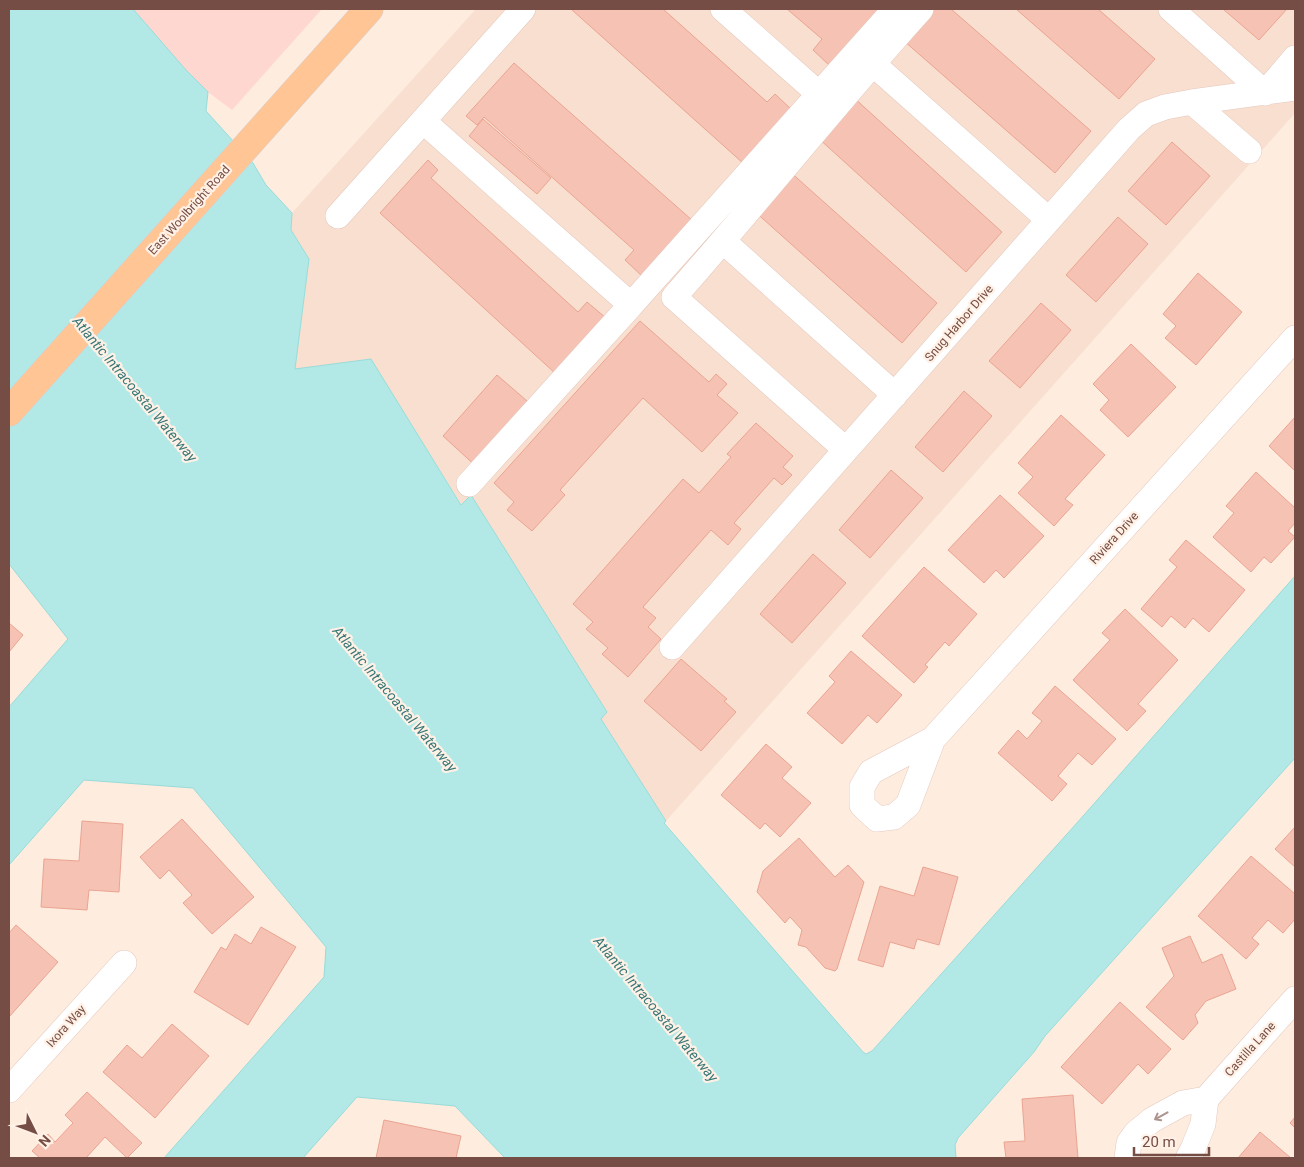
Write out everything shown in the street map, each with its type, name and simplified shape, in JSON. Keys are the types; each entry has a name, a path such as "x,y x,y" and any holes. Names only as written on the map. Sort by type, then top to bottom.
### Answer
{"main road":[{"name":"East Woolbright Road","path":"9,412 369,9"}],"street":[{"path":"338,216 523,9"},
{"path":"723,9 819,94"},
{"path":"469,484 895,9"},
{"path":"846,450 674,297 872,63 921,9"},
{"path":"1171,9 1265,93 1295,58"},
{"path":"872,63 1049,220"},
{"name":"Snug Harbor Drive","path":"672,647 1129,129 1146,114 1164,107 1295,88"},
{"path":"1192,102 1248,151"},
{"path":"423,121 631,305"},
{"path":"723,241 895,395"},
{"name":"Riviera Drive","path":"933,739 1295,338"},
{"name":"Ixora Way","path":"9,1090 124,962"},
{"name":"Castilla Lane","path":"1206,1099 1295,999"},
{"path":"1127,1158 1129,1144 1136,1133 1152,1120 1182,1104 1206,1099 1203,1124 1188,1158"}],"shaded area":[{"path":"133,9 322,9 232,110 208,92 186,70"},
{"path":"476,9 1295,9 1295,113 666,821 601,719 607,712 471,496 462,505 371,360 295,369 309,260 291,230 292,213"}],"water":[{"name":"Atlantic Intracoastal Waterway","path":"9,9 133,9 186,70 208,92 206,111 253,163 266,185 292,213 291,230 309,259 295,369 371,359 461,505 471,495 607,712 601,719 666,821 664,823 866,1054 872,1051 1076,824 1295,576 1295,758 1045,1036 1034,1052 958,1138 955,1145 956,1158 505,1158 455,1106 357,1097 303,1158 164,1158 324,977 326,947 193,788 84,780 9,865 9,707 68,639 9,564"}],"building":[{"path":"571,9 663,9 767,102 775,94 792,110 744,164"},
{"path":"787,9 879,9 830,66 813,50 822,39"},
{"path":"932,9 951,9 1091,131 1055,173 904,41"},
{"path":"1016,9 1098,9 1155,59 1119,99"},
{"path":"1223,9 1287,9 1259,40"},
{"path":"514,63 693,221 643,277 625,260 634,250 484,117 477,125 466,116"},
{"path":"853,97 1002,232 966,272 817,137"},
{"path":"483,119 551,178 537,194 469,136"},
{"path":"1172,142 1210,176 1166,225 1128,191"},
{"path":"428,160 438,170 431,178 578,312 587,302 606,318 556,374 380,213"},
{"path":"788,170 937,303 902,343 753,210"},
{"path":"1118,217 1148,244 1096,302 1066,275"},
{"path":"1198,273 1242,312 1196,365 1165,338 1176,326 1163,314"},
{"path":"1041,303 1071,330 1020,388 989,361"},
{"path":"640,321 709,382 716,374 727,384 717,395 738,413 702,452 643,398 560,490 565,495 532,531 507,510 514,502 494,483"},
{"path":"1131,344 1176,387 1128,437 1100,410 1109,400 1093,384"},
{"path":"497,375 534,407 479,469 443,436"},
{"path":"964,391 992,416 943,472 915,447"},
{"path":"1061,415 1105,455 1065,499 1073,505 1054,526 1018,493 1033,477 1018,463"},
{"path":"1295,417 1295,471 1269,446"},
{"path":"756,423 793,456 783,467 792,475 782,485 774,478 734,523 741,529 728,545 711,530 643,607 656,618 648,627 661,639 628,677 602,654 608,648 586,629 593,622 573,604 683,479 699,493 731,457 727,454"},
{"path":"891,470 923,498 870,558 839,530"},
{"path":"1256,472 1295,508 1295,523 1288,531 1295,537 1271,563 1264,557 1251,572 1213,537 1234,513 1226,506"},
{"path":"1000,495 1044,536 1004,578 996,570 984,583 948,550"},
{"path":"1186,540 1245,590 1209,632 1193,618 1185,628 1171,616 1162,627 1141,609 1177,567 1169,560"},
{"path":"813,554 846,583 792,643 760,614"},
{"path":"924,567 977,614 949,646 945,642 925,665 928,667 914,683 862,636"},
{"path":"1125,609 1178,660 1138,704 1146,711 1127,731 1073,680 1110,640 1102,633"},
{"path":"9,623 23,635 9,652"},
{"path":"851,651 902,695 877,723 868,715 842,744 807,713 835,682 829,676"},
{"path":"681,659 727,699 724,701 736,712 701,751 644,701"},
{"path":"1055,686 1116,739 1092,765 1078,753 1058,776 1067,784 1052,801 998,753 1018,730 1027,739 1042,721 1032,713"},
{"path":"766,744 792,767 782,778 811,803 780,837 765,823 760,829 721,795"},
{"path":"182,819 254,897 212,934 183,903 192,895 169,870 160,879 140,857"},
{"path":"82,821 123,824 119,892 89,890 87,910 41,907 44,859 79,861"},
{"path":"1295,827 1295,867 1275,849"},
{"path":"799,838 835,877 848,865 864,882 835,971 825,968 806,947 798,945 802,930 790,917 785,923 757,892 763,871"},
{"path":"1251,856 1295,894 1295,919 1283,933 1268,920 1252,938 1259,944 1246,959 1198,916"},
{"path":"923,867 958,877 939,945 917,939 914,949 890,942 883,967 858,960 880,886 914,896"},
{"path":"16,925 58,962 9,1017 9,933"},
{"path":"261,927 296,947 248,1025 194,992 221,947 226,950 235,934 251,944"},
{"path":"1190,936 1202,963 1222,954 1236,989 1206,1001 1195,1015 1198,1023 1183,1040 1146,1007 1174,976 1162,948"},
{"path":"1120,1002 1171,1049 1148,1074 1138,1064 1102,1104 1061,1067"},
{"path":"172,1024 209,1056 155,1118 103,1072 127,1045 142,1058"},
{"path":"87,1092 142,1143 127,1158 105,1137 86,1158 40,1158 32,1151 48,1134 55,1142 73,1123 65,1115"},
{"path":"1073,1095 1078,1158 1006,1158 1004,1142 1025,1141 1022,1099"},
{"path":"1295,1117 1295,1128 1290,1123"},
{"path":"384,1120 461,1136 456,1158 376,1158"},
{"path":"1260,1132 1291,1158 1238,1158"}]}
